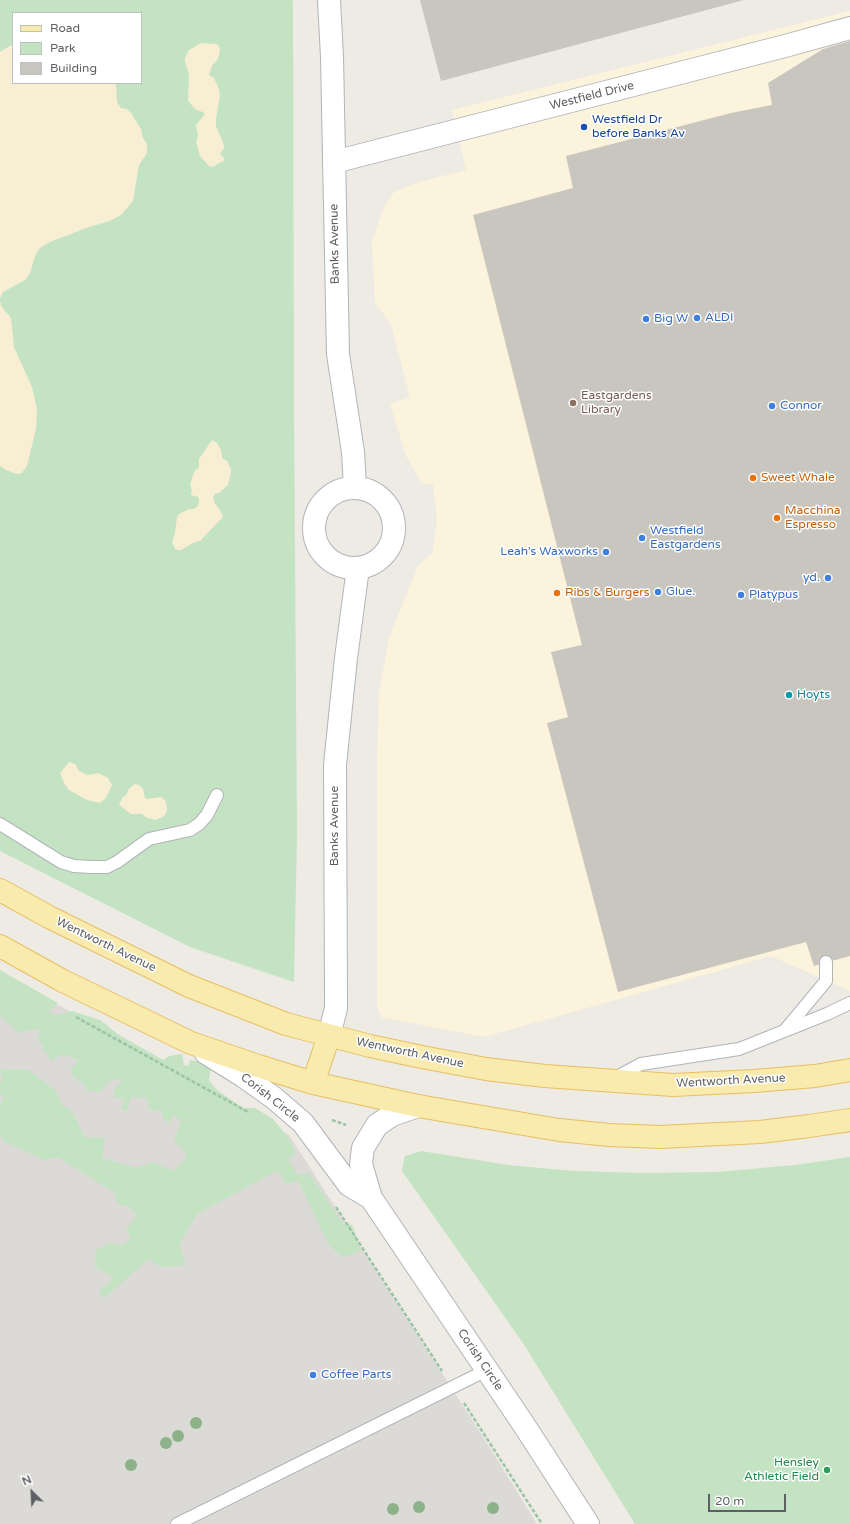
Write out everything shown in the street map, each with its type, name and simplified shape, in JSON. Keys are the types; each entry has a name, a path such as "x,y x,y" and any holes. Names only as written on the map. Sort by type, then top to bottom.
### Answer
{"main road":[{"name":"Wentworth Avenue","path":"0,890 49,917 189,986 286,1024 329,1036 422,1057 545,1076 673,1084 815,1076 850,1070"},
{"path":"0,946 63,981 191,1043 313,1083 418,1106 560,1130 610,1135 660,1137 760,1132 850,1120"},
{"name":"Banks Avenue","path":"313,1083 329,1036"}],"street":[{"name":"Banks Avenue","path":"329,0 332,57 338,354 353,452 355,487"},
{"name":"Westfield Drive","path":"334,162 850,28"},
{"path":"355,487 367,489 379,494 388,504 395,519 395,536 388,552 375,563 358,568 347,568 335,564 326,557 318,547 314,536 314,524 317,512 323,502 332,494 343,488 355,487"},
{"name":"Banks Avenue","path":"329,1036 336,1008 335,766 346,658 358,568"},
{"name":"Corish Circle","path":"191,1043 243,1076 274,1098 303,1123 349,1185 371,1198"},
{"name":"Corish Circle","path":"418,1106 392,1115 377,1125 363,1148 361,1164 371,1198 487,1370 588,1524"}],"lane":[{"path":"0,824 60,862 74,866 106,867 117,862 149,839 190,830 199,824 207,815 217,795"},
{"path":"785,1030 826,981 826,962"},
{"path":"610,1080 641,1064 739,1049 827,1014 850,1003"},
{"path":"177,1524 487,1370"}],"path":[{"path":"76,1017 254,1116"},
{"path":"332,1201 542,1524"}],"shaded area":[{"name":"Westfield Eastgardens","path":"850,11 850,991 771,956 484,1037 381,1017 377,1005 377,758 379,693 389,638 419,564 432,554 437,521 433,484 422,483 406,456 390,404 410,397 391,324 375,303 372,241 384,207 394,192 419,182 466,170 452,110"},
{"path":"0,973 197,1081 289,1135 492,1451 537,1524 0,1524"}],"green space":[{"path":"0,0 293,0 297,834 294,982 190,947 0,851"},
{"path":"0,970 58,1003 48,1011 57,1015 72,1011 100,1020 119,1035 163,1060 169,1056 182,1054 184,1065 188,1066 190,1060 196,1061 202,1057 212,1061 209,1080 217,1090 243,1108 255,1108 273,1119 287,1136 296,1153 288,1160 298,1175 309,1173 343,1224 352,1225 361,1251 342,1257 329,1245 298,1181 286,1184 278,1170 197,1214 179,1245 186,1265 161,1267 149,1259 103,1299 99,1291 114,1278 95,1267 96,1250 110,1243 121,1245 132,1238 126,1230 137,1215 127,1205 123,1206 115,1200 116,1194 58,1157 45,1160 3,1141 0,1133 0,1105 4,1096 0,1096 0,1083 3,1080 0,1069 29,1070 56,1091 62,1105 72,1111 85,1138 105,1137 102,1158 136,1168 154,1162 172,1171 186,1159 185,1152 174,1141 181,1121 174,1115 169,1123 163,1119 161,1111 149,1109 147,1098 131,1097 127,1111 121,1109 124,1099 113,1098 115,1087 124,1081 111,1079 100,1092 86,1090 83,1083 73,1077 71,1069 79,1060 63,1054 51,1061 47,1053 42,1050 44,1047 37,1039 41,1030 32,1029 19,1033 0,1016"},
{"path":"421,1151 508,1165 574,1171 642,1173 718,1172 795,1165 850,1157 850,1524 635,1524 523,1343 402,1171 405,1156"}],"sand":[{"path":"201,43 217,44 220,51 218,59 212,66 209,75 214,78 219,89 220,96 216,126 224,145 224,148 220,154 224,158 224,161 214,167 209,166 200,156 196,142 198,136 196,125 205,114 196,110 188,101 189,74 185,58 189,50"},
{"path":"12,45 12,84 116,84 117,102 121,108 127,109 131,113 141,129 143,138 147,144 147,153 139,165 133,201 121,215 110,221 89,227 50,242 40,248 35,256 30,273 25,280 3,292 0,299 0,52"},
{"path":"0,301 1,306 11,318 14,347 32,387 37,409 36,429 27,466 22,473 17,474 0,466"},
{"path":"212,440 217,443 221,450 222,458 227,461 231,469 228,485 219,493 216,493 213,497 215,504 223,517 200,541 178,550 175,549 172,542 177,517 179,514 189,509 194,509 198,506 199,499 198,497 191,495 192,490 190,485 194,472 199,467 199,459"},
{"path":"69,762 75,764 79,771 88,775 98,773 108,778 112,785 106,798 100,803 87,800 69,790 60,773"},
{"path":"134,784 139,785 143,789 145,798 147,799 161,797 164,799 166,802 167,811 164,816 156,820 147,818 142,814 131,814 119,805 123,797 127,794 128,790"}],"building":[{"path":"420,0 744,0 441,81"},
{"name":"Westfield Eastgardens","path":"850,41 850,956 814,966 806,942 618,992 547,723 568,717 551,652 582,645 473,215 573,188 566,156 731,113 772,105 768,83 823,49"}],"place":[{"name":"Westfield Dr before Banks Av","path":"584,127"},
{"name":"ALDI","path":"697,318"},
{"name":"Big W","path":"646,319"},
{"name":"Eastgardens Library","path":"573,403"},
{"name":"Connor","path":"772,406"},
{"name":"Sweet Whale","path":"753,478"},
{"name":"Macchina Espresso","path":"777,518"},
{"name":"Westfield Eastgardens","path":"642,538"},
{"name":"Leah’s Waxworks","path":"606,552"},
{"name":"yd.","path":"828,578"},
{"name":"Glue.","path":"658,592"},
{"name":"Ribs & Burgers","path":"557,593"},
{"name":"Platypus","path":"741,595"},
{"name":"Hoyts","path":"789,695"},
{"name":"Coffee Parts","path":"313,1375"},
{"name":"Hensley Athletic Field","path":"827,1470"}]}
